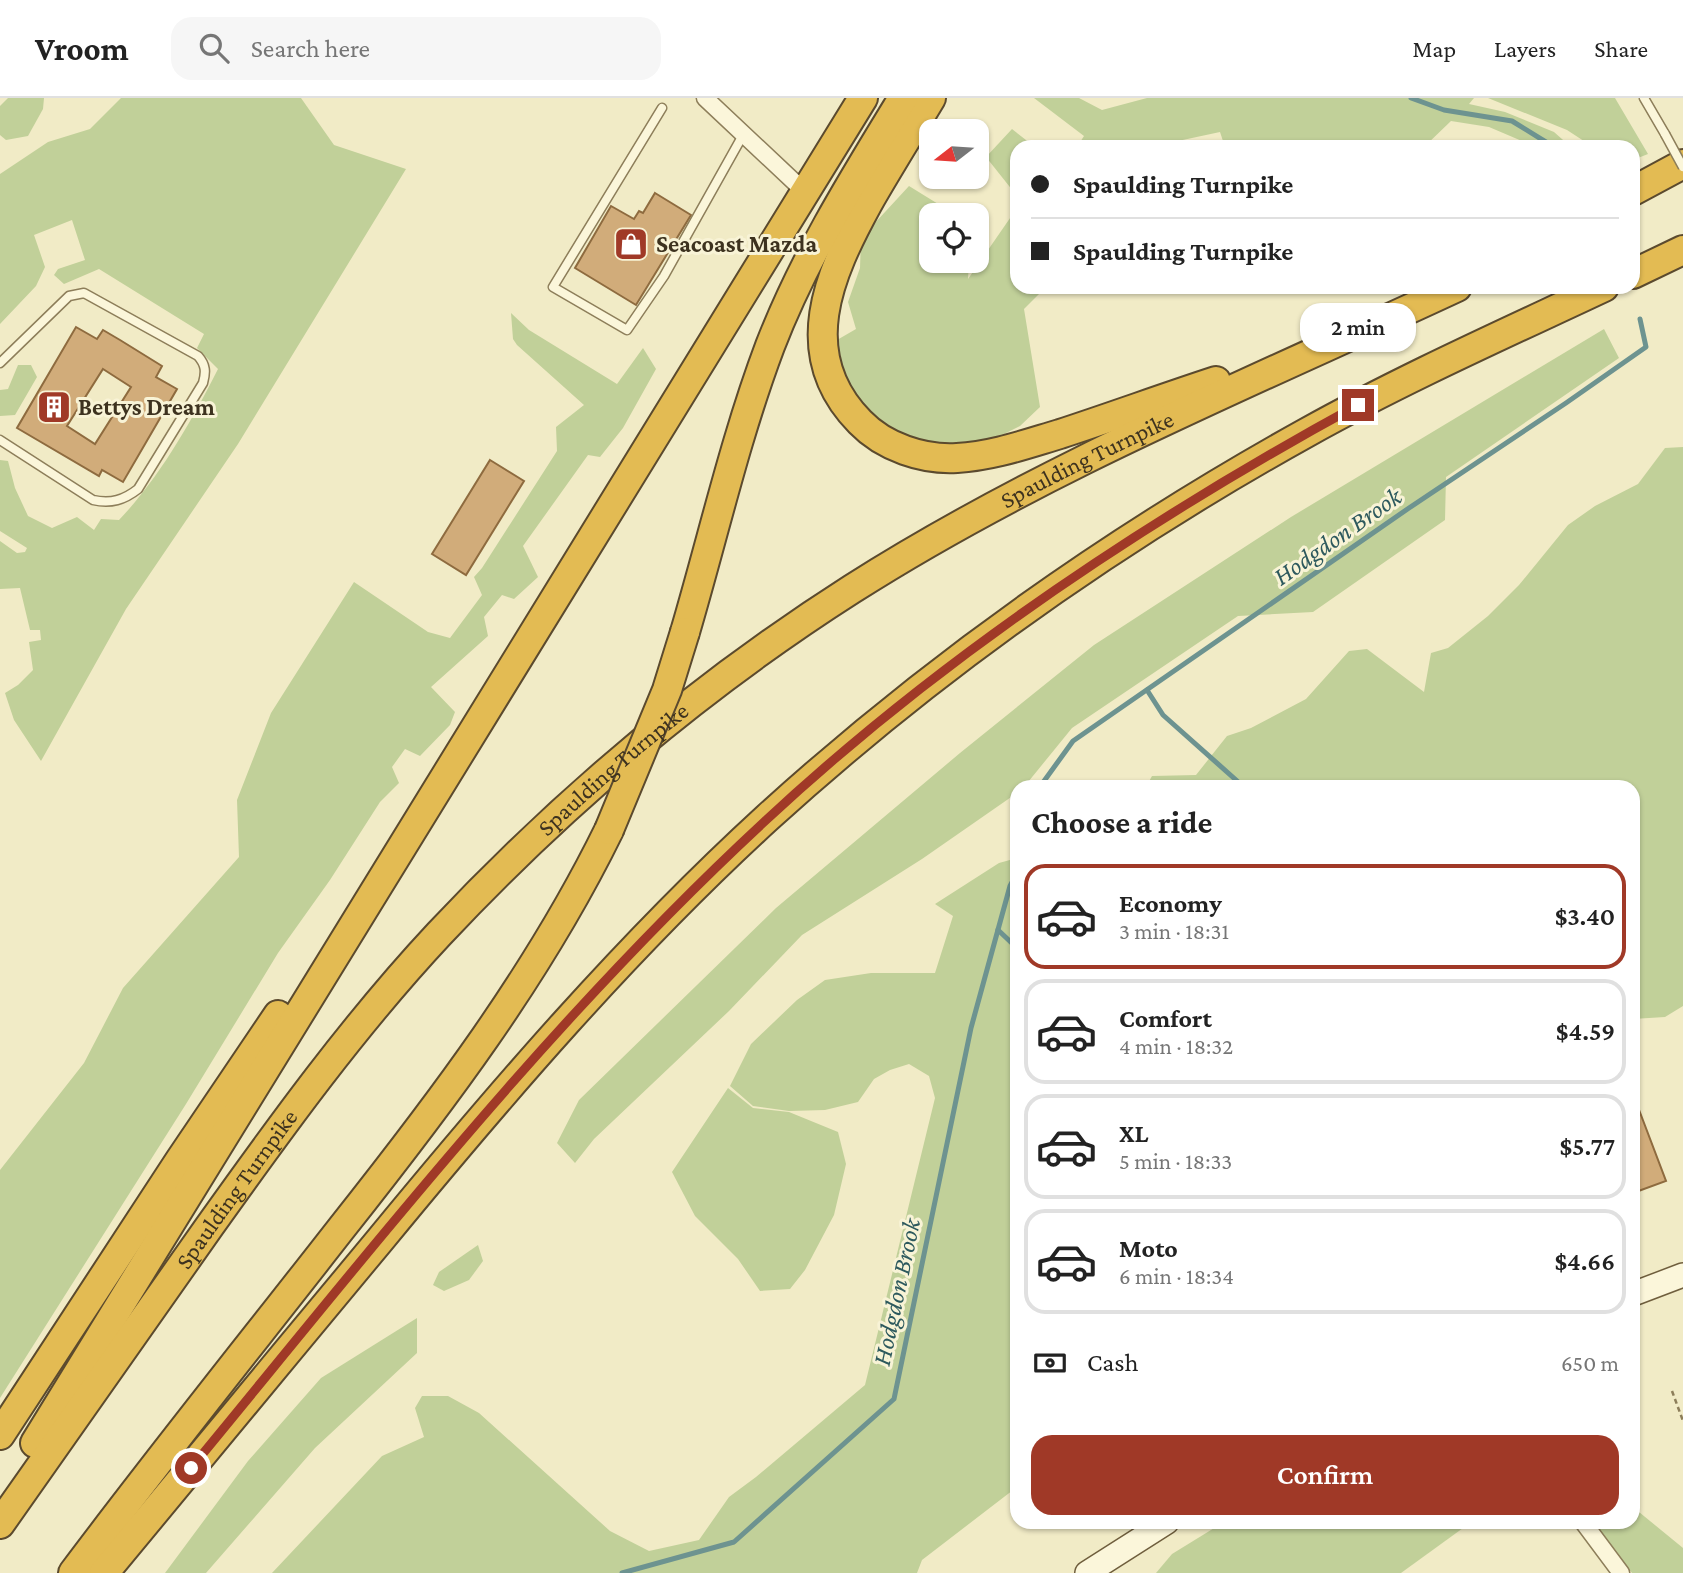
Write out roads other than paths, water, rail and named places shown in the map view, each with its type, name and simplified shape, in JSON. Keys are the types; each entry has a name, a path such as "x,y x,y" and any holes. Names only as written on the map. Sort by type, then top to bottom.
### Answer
{"highway":[{"path":"0,1502 863,98"},
{"path":"73,1573 432,1112 536,963 582,884 610,830 663,699 685,632 748,411 771,344 821,236 903,98"},
{"path":"930,98 856,225 836,267 825,305 822,343 831,380 851,413 880,438 906,450 934,457 986,455 1076,429 1342,341"},
{"path":"1640,187 1683,165"},
{"path":"1640,202 1683,182"},
{"path":"1640,271 1683,250"},
{"name":"Spaulding Turnpike","path":"0,1524 271,1141 351,1037 397,981 462,911 610,769 702,694 781,638 850,590 952,528 1112,447 1442,294"},
{"path":"104,1573 436,1172 563,1026 637,945 722,861 859,738 952,664 1040,600 1211,488 1358,405 1465,351 1589,294"},
{"path":"0,1434 248,1057 430,802"}],"street":[{"path":"705,98 805,192"},
{"path":"1640,1291 1683,1275"},
{"path":"1087,1573 1156,1529"},
{"path":"1588,1529 1621,1573"}],"lane":[{"path":"1644,98 1683,165"},
{"path":"662,108 553,287 627,330 664,276 743,135"},
{"path":"0,363 69,296 84,293 191,352 204,363 206,374 138,489 122,500 93,500 0,440"}],"waterway":[{"name":"Hodgdon Brook","path":"1411,98 1444,110 1512,121 1543,140"},
{"name":"Hodgdon Brook","path":"1045,780 1073,741 1646,347 1640,319"},
{"path":"1147,690 1163,715 1236,780"},
{"name":"Hodgdon Brook","path":"622,1573 734,1542 894,1399 971,1028 1010,886"},
{"path":"998,930 1010,941"}],"place":[{"name":"Seacoast Mazda","path":"631,244"},
{"name":"Bettys Dream","path":"54,407"}]}
